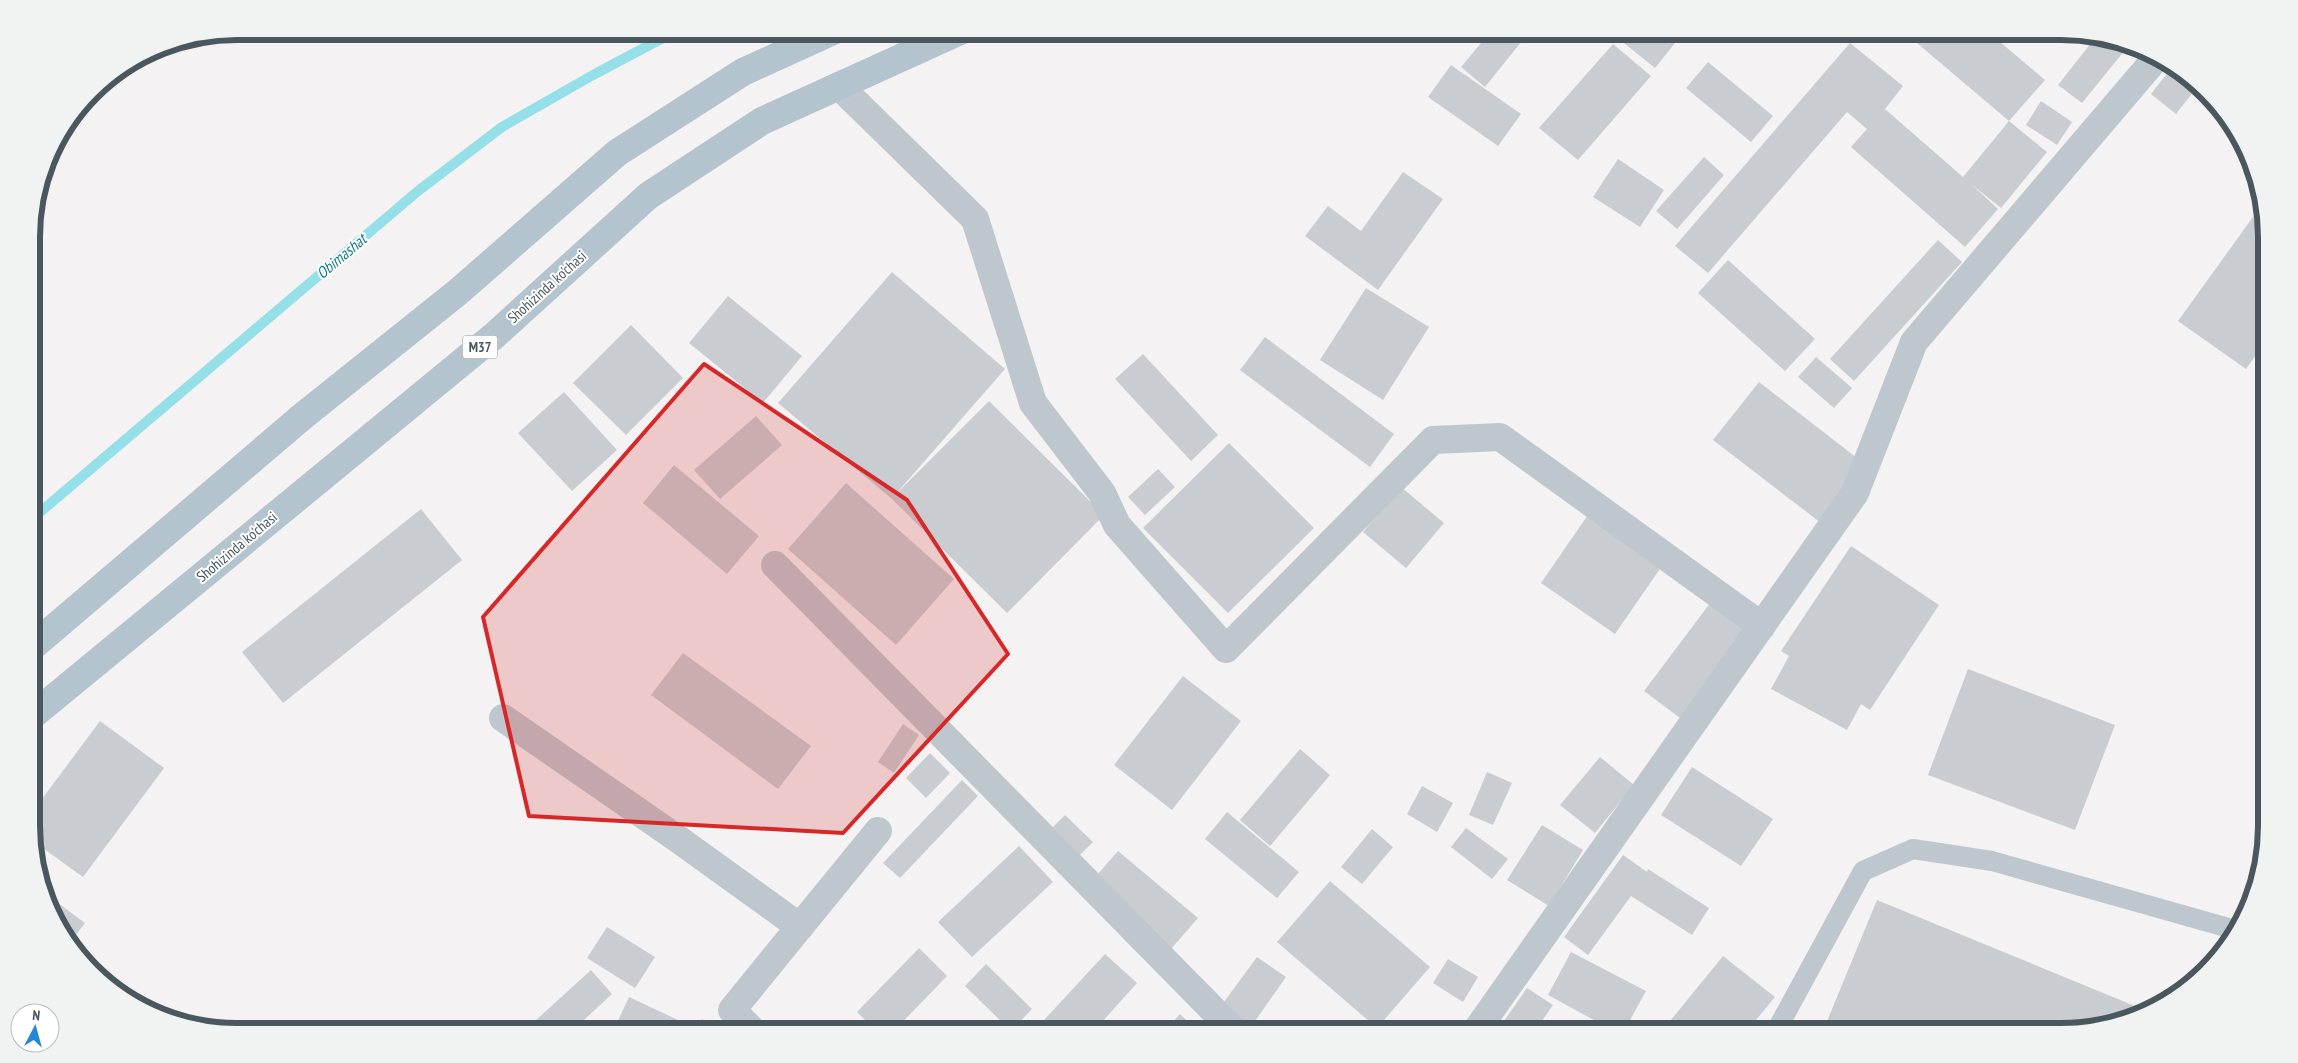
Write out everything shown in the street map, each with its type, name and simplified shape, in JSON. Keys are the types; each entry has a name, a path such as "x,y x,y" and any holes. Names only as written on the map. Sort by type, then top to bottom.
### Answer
{"main road":[{"path":"40,640 303,416 458,292 616,153 743,72 813,40"},
{"name":"Shohizinda ko'chasi","path":"40,709 495,335 648,196 762,122 940,40"}],"street":[{"path":"1482,1023 1855,493 1914,342 2153,62"},
{"path":"839,86 975,219 1032,403 1102,493 1117,525 1226,649 1432,440 1500,437 1762,626"},
{"path":"775,565 1226,1023"},
{"path":"503,718 678,839 800,927"},
{"path":"745,1023 732,1010 878,830"}],"lane":[{"path":"1780,1023 1864,871 1913,849 1992,861 2230,928"}],"highlighted area":[{"path":"704,364 907,500 1008,654 843,833 529,816 483,617"}],"building":[{"path":"1484,40 1523,40 1485,87 1461,67"},
{"path":"1620,40 1672,40 1675,43 1655,68"},
{"path":"1913,40 1998,40 2045,80 2009,121"},
{"path":"1850,43 1903,86 1885,109 1963,177 2009,121 2047,152 2001,208 1971,184 1998,209 1965,247 1851,147 1867,129 1847,112 1708,273 1675,246"},
{"path":"2091,43 2125,50 2082,103 2058,85"},
{"path":"1613,44 1651,76 1578,160 1539,128"},
{"path":"1708,62 1773,116 1751,142 1686,88"},
{"path":"1451,65 1521,114 1498,146 1428,97"},
{"path":"2169,72 2194,92 2176,114 2151,94"},
{"path":"2041,101 2072,122 2057,145 2026,125"},
{"path":"1704,157 1724,175 1677,229 1656,211"},
{"path":"1618,159 1664,190 1640,227 1593,197"},
{"path":"1403,172 1443,199 1378,290 1305,236 1328,206 1361,231"},
{"path":"2256,212 2258,224 2258,352 2246,369 2178,321"},
{"path":"1938,240 1962,262 1854,381 1830,359"},
{"path":"1728,260 1815,339 1785,371 1698,293"},
{"path":"892,272 1005,369 895,495 989,401 1104,515 1007,613 892,499 778,403"},
{"path":"1366,288 1429,327 1383,400 1320,360"},
{"path":"728,296 802,356 763,403 689,343"},
{"path":"631,325 683,378 626,435 573,383"},
{"path":"1265,337 1394,434 1370,467 1240,370"},
{"path":"1143,354 1218,435 1191,461 1115,379"},
{"path":"1816,357 1852,388 1834,408 1798,377"},
{"path":"1759,382 1866,465 1821,523 1713,440"},
{"path":"564,392 617,450 572,491 518,433"},
{"path":"756,416 782,445 720,499 694,470"},
{"path":"1229,443 1314,528 1228,613 1143,528"},
{"path":"674,465 759,536 727,574 643,503"},
{"path":"1158,469 1175,487 1145,515 1128,497"},
{"path":"846,483 954,579 896,645 788,549"},
{"path":"1401,487 1444,523 1406,568 1363,532"},
{"path":"421,509 462,560 283,703 242,652"},
{"path":"1590,512 1664,563 1615,634 1541,583"},
{"path":"1851,546 1939,605 1870,710 1861,704 1847,730 1771,689 1789,656 1781,651"},
{"path":"1711,602 1747,629 1680,718 1644,691"},
{"path":"683,653 811,746 778,789 651,695"},
{"path":"1968,669 2115,725 2075,830 1928,775"},
{"path":"1183,676 1241,721 1172,810 1114,765"},
{"path":"100,721 164,768 83,877 41,847 40,802"},
{"path":"903,724 919,735 894,773 878,762"},
{"path":"1300,749 1330,775 1270,846 1240,820"},
{"path":"930,753 950,773 926,798 906,778"},
{"path":"1600,757 1634,785 1595,833 1560,805"},
{"path":"1692,767 1773,819 1741,866 1661,815"},
{"path":"1487,772 1512,783 1493,825 1469,815"},
{"path":"962,780 978,796 900,878 883,863"},
{"path":"1422,786 1453,803 1437,832 1407,814"},
{"path":"1227,812 1299,872 1277,898 1205,839"},
{"path":"1065,815 1093,842 1077,858 1049,831"},
{"path":"1542,825 1583,850 1549,906 1507,880"},
{"path":"1466,828 1508,859 1492,879 1451,847"},
{"path":"1372,829 1393,847 1362,884 1341,867"},
{"path":"1019,846 1053,882 972,957 938,922"},
{"path":"1118,851 1198,918 1170,950 1091,882"},
{"path":"1623,855 1647,872 1648,869 1709,908 1692,935 1631,896 1588,955 1564,937"},
{"path":"1330,881 1430,967 1381,1023 1371,1023 1277,942"},
{"path":"54,900 85,923 74,937"},
{"path":"1877,900 2138,1007 2125,1013 2074,1023 1826,1023"},
{"path":"607,927 655,957 635,988 587,958"},
{"path":"919,948 947,976 902,1023 868,1023 857,1012"},
{"path":"1571,952 1646,991 1628,1023 1599,1023 1548,995"},
{"path":"1105,954 1137,983 1101,1023 1041,1023"},
{"path":"1723,956 1775,997 1754,1023 1669,1023"},
{"path":"1257,957 1286,977 1254,1023 1237,1023 1218,1010"},
{"path":"1448,959 1478,977 1463,1002 1433,983"},
{"path":"986,964 1032,1009 1019,1023 1003,1023 965,986"},
{"path":"591,970 612,994 581,1023 533,1023"},
{"path":"1527,988 1553,1005 1541,1023 1503,1023"},
{"path":"629,997 678,1020 676,1023 617,1023"},
{"path":"1180,1014 1190,1023 1172,1023"},
{"path":"702,1019 708,1023 699,1023"}],"waterway":[{"name":"Obimashat","path":"40,512 418,191 502,127 659,40"}]}
